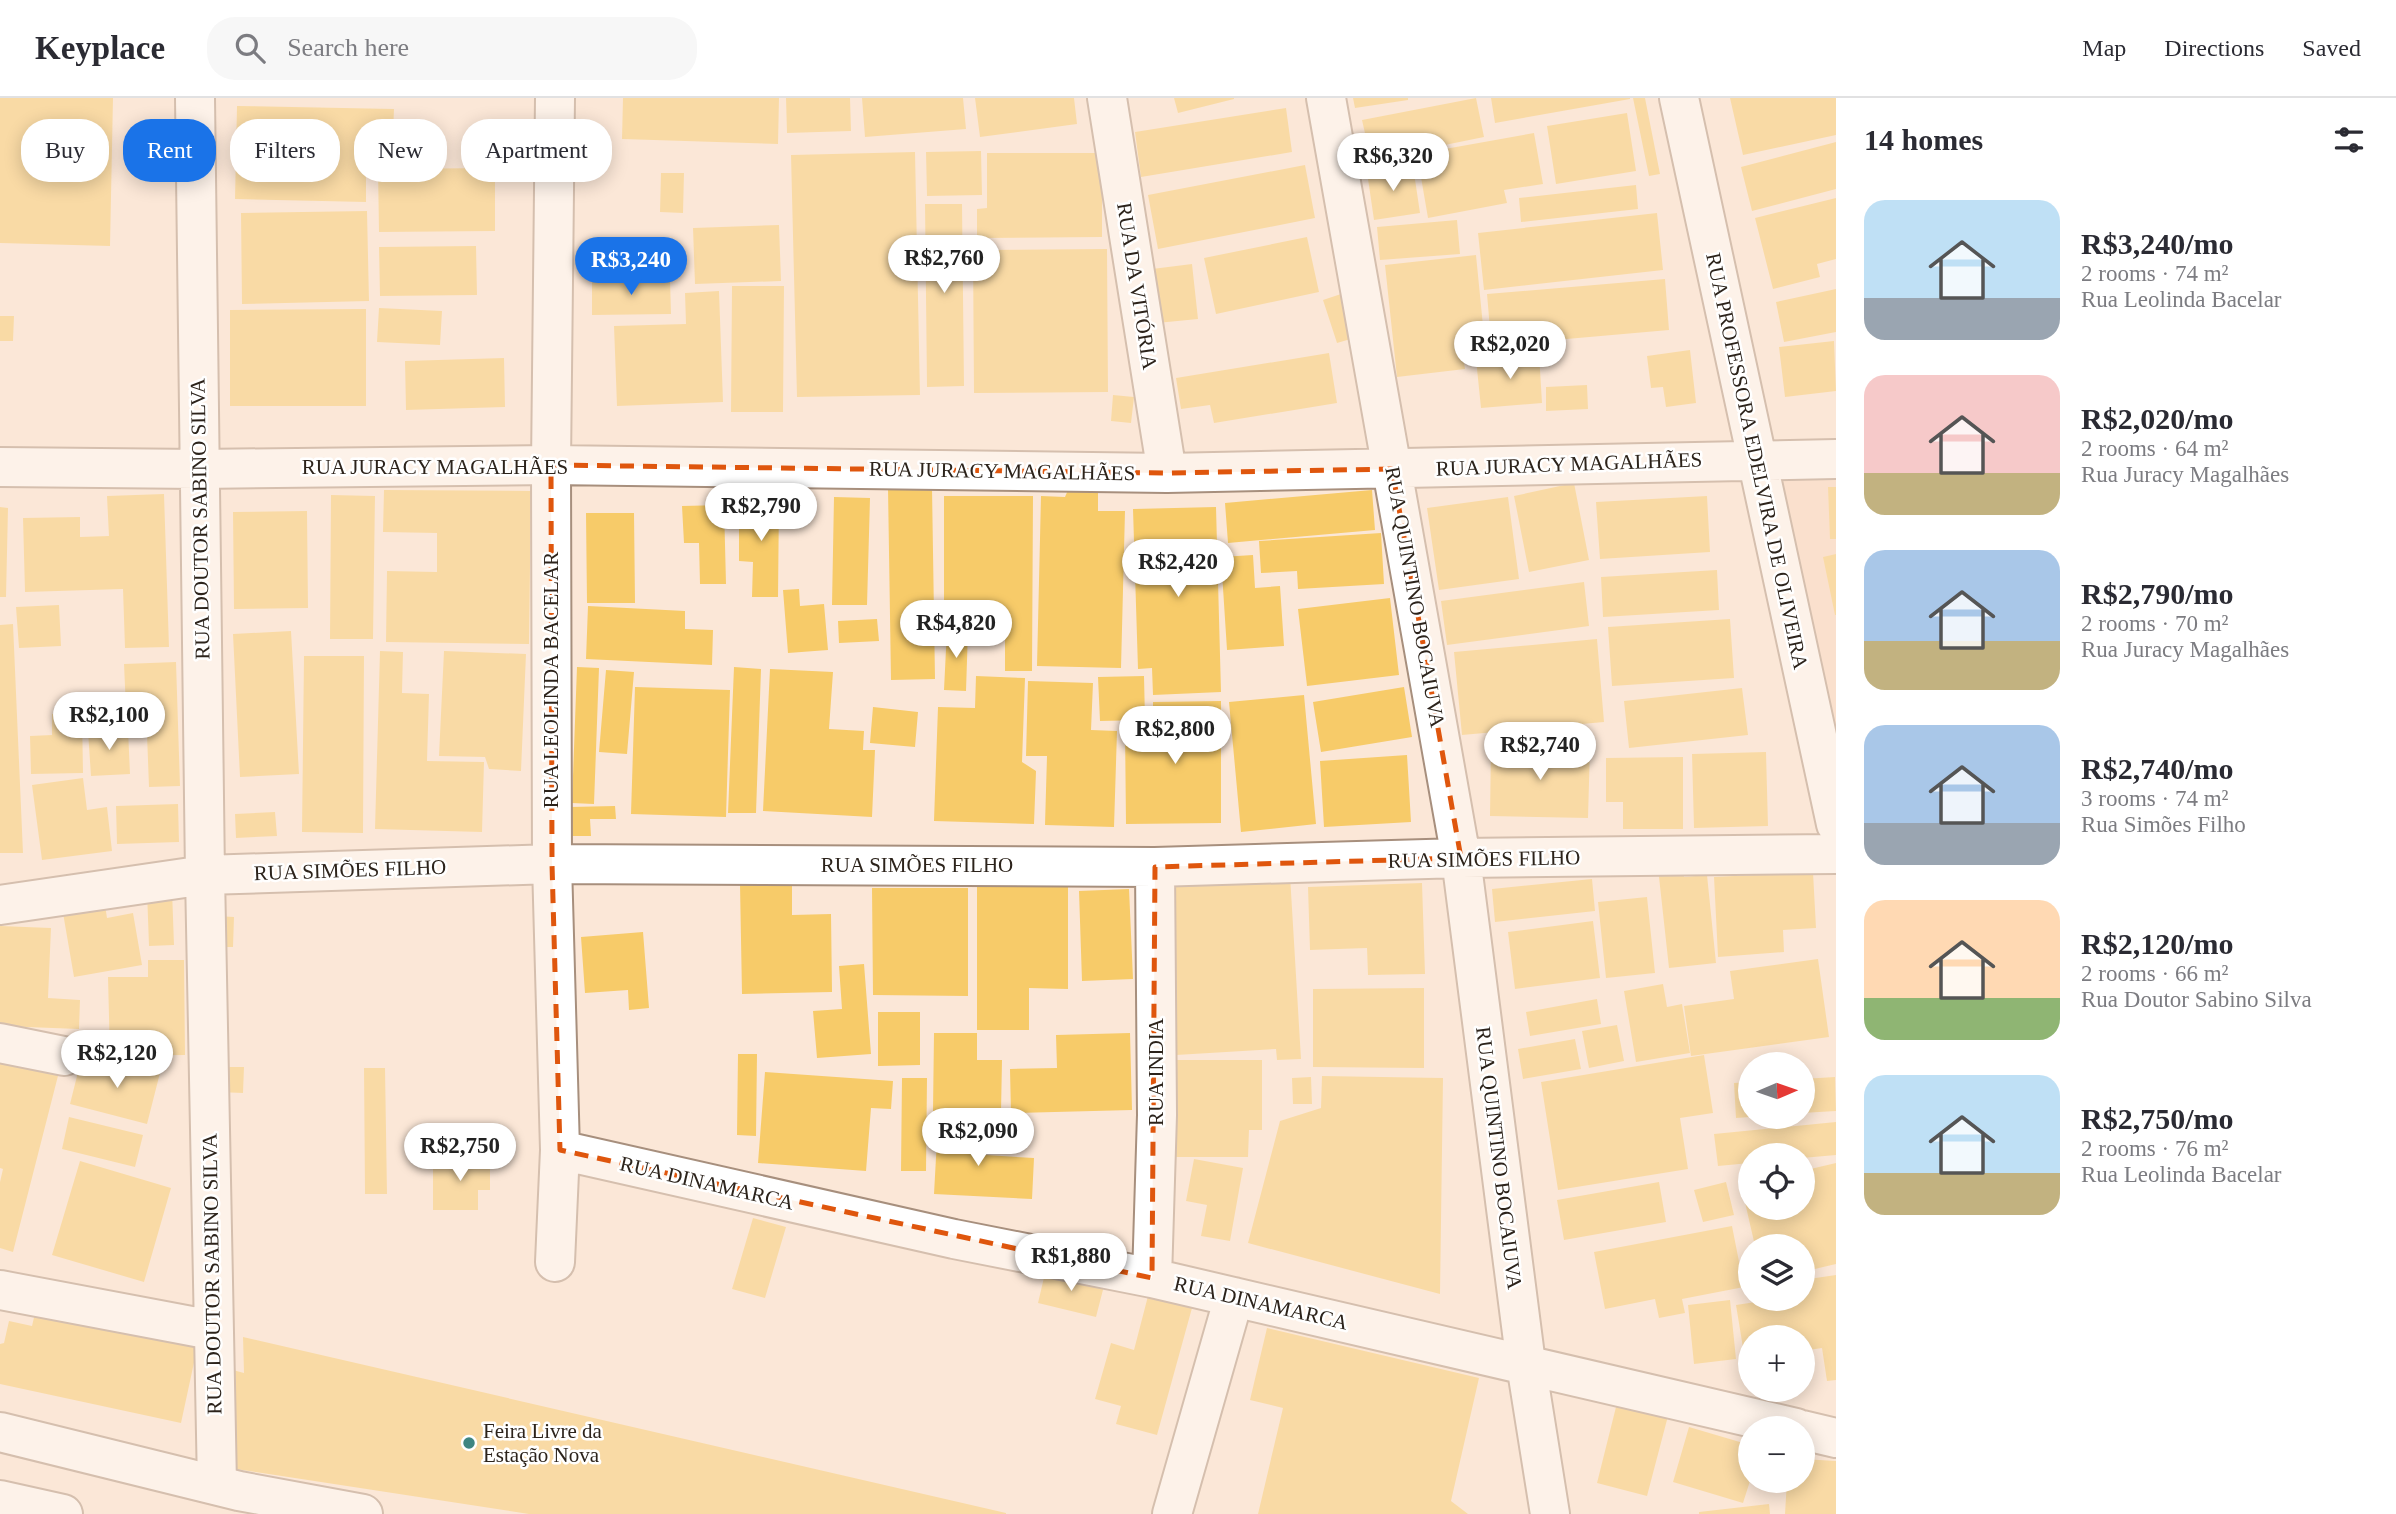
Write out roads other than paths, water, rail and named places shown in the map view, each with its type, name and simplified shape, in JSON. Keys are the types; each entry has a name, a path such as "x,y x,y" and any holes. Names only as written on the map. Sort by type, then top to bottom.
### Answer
{"street":[{"name":"RUA DOUTOR SABINO SILVA","path":"195,98 216,1485"},
{"name":"RUA LEOLINDA BACELAR","path":"555,98 551,466 552,864 561,1150 555,1262"},
{"name":"RUA DA VITÓRIA","path":"1107,98 1167,473"},
{"name":"RUA QUINTINO BOCAIUVA","path":"1326,98 1461,858 1526,1364 1550,1514"},
{"name":"RUA PROFESSORA EDELVIRA DE OLIVEIRA","path":"1679,98 1836,824"},
{"name":"RUA JURACY MAGALHÃES","path":"0,467 199,469 551,466 1167,473 1836,459"},
{"name":"RUA SIMÕES FILHO","path":"0,905 205,875 552,864 1155,867 1461,858 1836,854"},
{"name":"RUA INDIA","path":"1152,1278 1157,1115 1155,867"},
{"path":"0,1043 64,1056"},
{"name":"RUA DINAMARCA","path":"561,1150 954,1239 1152,1278 1745,1416"},
{"path":"0,1290 212,1330"},
{"path":"1172,1514 1234,1297"},
{"path":"0,1432 216,1485 363,1514"},
{"path":"1815,1433 1836,1438"},
{"path":"0,1500 63,1514"}],"place":[{"name":"Feira Livre da Estação Nova","path":"469,1443"}]}
